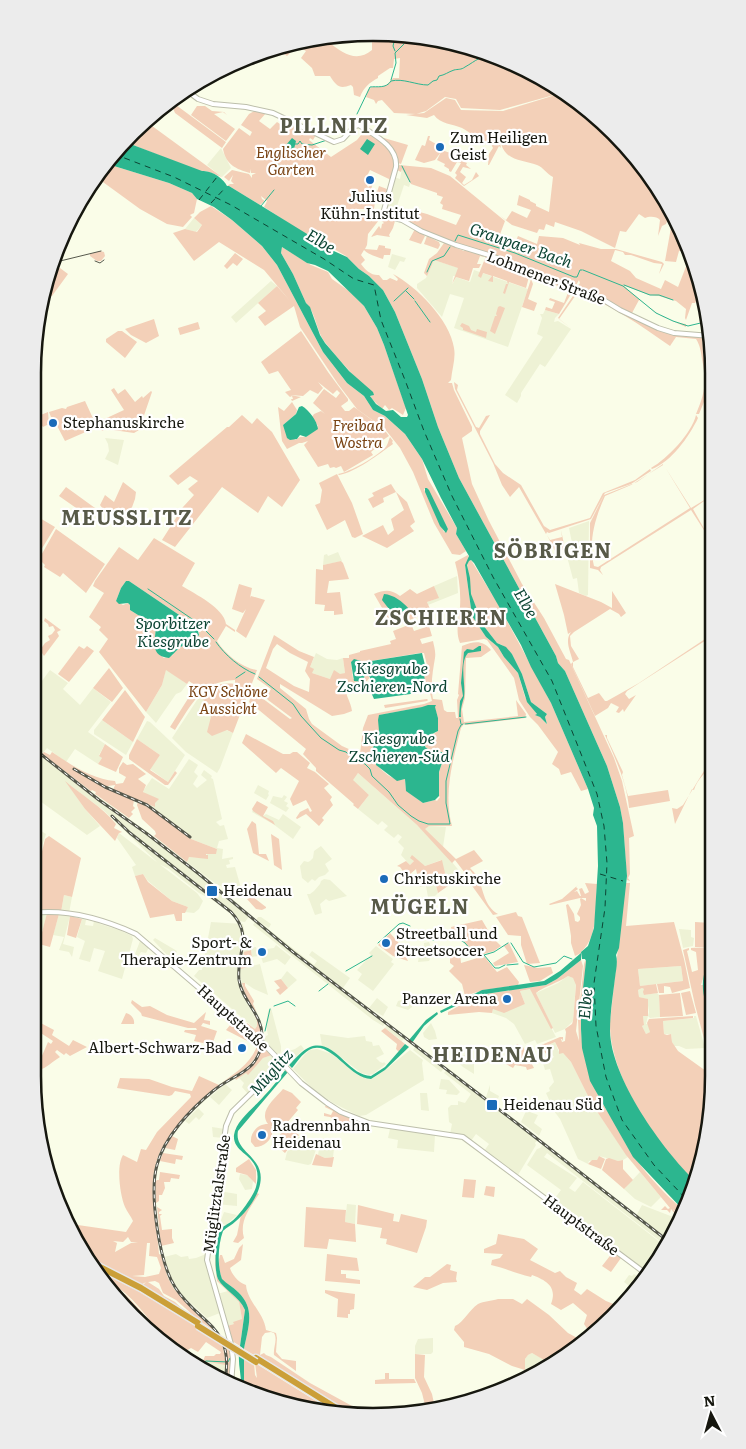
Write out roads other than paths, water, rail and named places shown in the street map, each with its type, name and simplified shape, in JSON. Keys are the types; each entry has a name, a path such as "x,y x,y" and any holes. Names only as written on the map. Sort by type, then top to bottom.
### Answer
{"highway":[{"path":"103,1269 140,1288 331,1405"},
{"path":"107,1273 140,1290 198,1324"},
{"path":"256,1360 324,1404"}],"main road":[{"name":"Lohmener Straße","path":"193,95 212,104 253,108 280,115 331,140 339,141 357,124 389,147 395,157 396,164 384,212 387,216 403,220 427,234 492,256 602,299 658,328 674,333 703,335"},
{"name":"Hauptstraße","path":"41,913 56,912 103,922 138,935 261,1041 311,1089 333,1105 362,1119 381,1125 463,1137 642,1270"},
{"name":"Müglitztalstraße","path":"231,1376 233,1362 230,1337 208,1264 226,1126 232,1112 281,1061"}],"water":[{"path":"292,138 296,141 294,149 290,156 285,156 283,154 286,145"},
{"path":"367,139 375,144 368,155 360,149"},
{"name":"Elbe","path":"132,145 202,171 214,173 227,186 312,237 325,247 347,257 383,290 395,312 459,478 556,656 558,663 565,671 607,766 623,823 627,876 619,948 616,955 617,966 611,1011 610,1031 613,1050 619,1070 641,1112 668,1151 689,1175 678,1205 633,1157 590,1081 582,1048 581,1007 586,961 582,959 581,952 588,946 594,928 598,866 597,826 588,789 551,703 521,645 471,560 467,565 471,594 483,625 497,643 506,647 512,654 522,674 531,702 547,714 545,717 547,724 535,715 537,714 527,702 518,673 498,647 486,637 472,616 465,565 469,556 456,534 457,528 422,459 405,434 385,416 373,410 364,396 347,383 323,352 277,265 262,246 214,207 197,199 192,193 169,183 114,166","holes":["282,247 307,263 328,271 364,306 377,328 384,345 408,415 407,417 401,417 393,410 386,411 376,404 370,396 374,395 373,392 349,371 325,343 320,335 310,307 306,303 281,253"]},
{"path":"302,406 312,416 318,429 306,437 300,435 297,439 290,440 287,438 283,425"},
{"path":"425,488 429,490 448,529 446,533 440,526"},
{"name":"Sporbitzer Kiesgrube","path":"126,581 129,581 197,627 199,635 191,644 181,646 169,658 157,653 154,643 155,622 130,610 128,603 119,604 116,601"},
{"path":"384,594 398,599 409,609 399,613 389,609 382,600"},
{"path":"481,646 481,651 468,653 465,657 463,668 464,697 461,717 459,717 460,701 463,696 461,683 464,652 467,649 473,650"},
{"name":"Kiesgrube Zschieren-Nord","path":"422,653 425,665 425,692 374,699 370,690 370,677 365,674 363,682 354,681 351,662 354,659 365,662"},
{"name":"Kiesgrube Zschieren-Süd","path":"436,705 438,731 429,737 425,747 431,751 442,752 443,760 439,772 439,796 435,800 423,803 406,791 405,779 397,781 376,765 376,755 373,748 379,731 379,715"},
{"path":"581,953 581,960 557,979 546,985 479,995 441,1013 440,1011 482,990 544,981 560,971"},
{"path":"705,972 705,999 703,991"},
{"path":"437,1012 438,1014 424,1026 412,1043 409,1040 426,1020"},
{"path":"405,1044 409,1047 385,1070 371,1079 355,1073 324,1049 309,1050 292,1068 289,1065 304,1050 319,1046 334,1052 355,1070 371,1076 385,1067"},
{"path":"286,1069 288,1072 238,1131 241,1145 260,1170 260,1187 247,1210 223,1231 220,1242 219,1261 222,1279 244,1298 249,1312 249,1326 244,1349 240,1346 245,1310 218,1279 216,1262 217,1239 221,1229 238,1215 255,1191 258,1176 252,1162 235,1142 235,1129"},
{"path":"239,1354 244,1357 244,1381 241,1380"}],"waterway":[{"path":"394,42 395,51"},
{"path":"391,80 396,63 395,53 404,44"},
{"path":"357,114 370,87 384,86 396,80 428,85 437,80 439,76 462,69 479,59"},
{"path":"295,144 298,144 300,141 302,144 312,145 327,140"},
{"path":"284,154 281,154 281,159 275,162 286,169 287,174 284,177"},
{"path":"402,166 410,182"},
{"path":"261,206 274,190"},
{"name":"Graupaer Bach","path":"455,241 458,235 515,253 574,277 577,277 580,270 582,270"},
{"name":"Graupaer Bach","path":"427,272 432,261 444,256 450,247"},
{"name":"Graupaer Bach","path":"583,270 623,286 656,313 673,321 688,326 701,323"},
{"path":"624,285 650,295 659,295 673,300"},
{"name":"Graupaer Bach","path":"394,301 408,288"},
{"path":"406,291 414,299"},
{"path":"415,301 430,322"},
{"path":"148,589 198,623 214,639"},
{"path":"216,642 233,661 255,674"},
{"path":"236,678 245,672"},
{"path":"259,677 293,704 321,738 365,764 370,769 372,776 389,792 398,805 411,816 428,824 450,824 446,803 446,781 458,731 463,724"},
{"path":"465,724 526,717"},
{"path":"460,719 461,724"},
{"path":"378,943 399,924 403,923 410,926"},
{"path":"420,931 430,939"},
{"path":"433,940 445,938 459,939 471,950 484,955 494,952 508,943"},
{"path":"511,943 523,962 534,967 556,963 564,956 572,959"},
{"path":"484,955 495,968 505,965"},
{"path":"346,971 372,956"},
{"path":"507,965 518,964"},
{"path":"319,991 328,984"},
{"path":"274,1006 288,1001 295,1006"},
{"path":"265,1031 270,1009"},
{"path":"205,1362 228,1362 230,1358 232,1359"}],"tram line":[{"path":"61,261 101,251"},
{"path":"95,261 100,263 104,260"}],"railway":[{"path":"41,754 199,874 293,952 663,1237"},
{"path":"74,769 105,787 147,805 190,837"},
{"path":"112,816 130,833 231,912 242,929 239,980 244,995 262,1030 262,1039 257,1059 245,1071 213,1091 179,1124 166,1144 157,1165 154,1192 160,1245 169,1276 184,1299 220,1336 225,1348 227,1362 226,1374"}],"place":[{"name":"Zum Heiligen Geist","path":"440,147"},
{"name":"Julius Kühn-Institut","path":"370,180"},
{"name":"Stephanuskirche","path":"53,423"},
{"name":"Christuskirche","path":"384,879"},
{"name":"Heidenau","path":"212,891"},
{"name":"Streetball und Streetsoccer","path":"386,943"},
{"name":"Sport- & Therapie-Zentrum","path":"262,952"},
{"name":"Panzer Arena","path":"507,999"},
{"name":"Albert-Schwarz-Bad","path":"242,1048"},
{"name":"Heidenau Süd","path":"492,1105"},
{"name":"Radrennbahn Heidenau","path":"262,1135"}],"district":[{"name":"PILLNITZ","path":"334,126"},
{"name":"MEUSSLITZ","path":"127,518"},
{"name":"SÖBRIGEN","path":"553,551"},
{"name":"ZSCHIEREN","path":"441,618"},
{"name":"MÜGELN","path":"420,907"},
{"name":"HEIDENAU","path":"493,1055"}],"park label":[{"name":"Englischer Garten","path":"291,162"},
{"name":"Freibad Wostra","path":"358,434"},
{"name":"KGV Schöne Aussicht","path":"228,700"}],"water label":[{"name":"Müglitz","path":"271,1072"}]}
